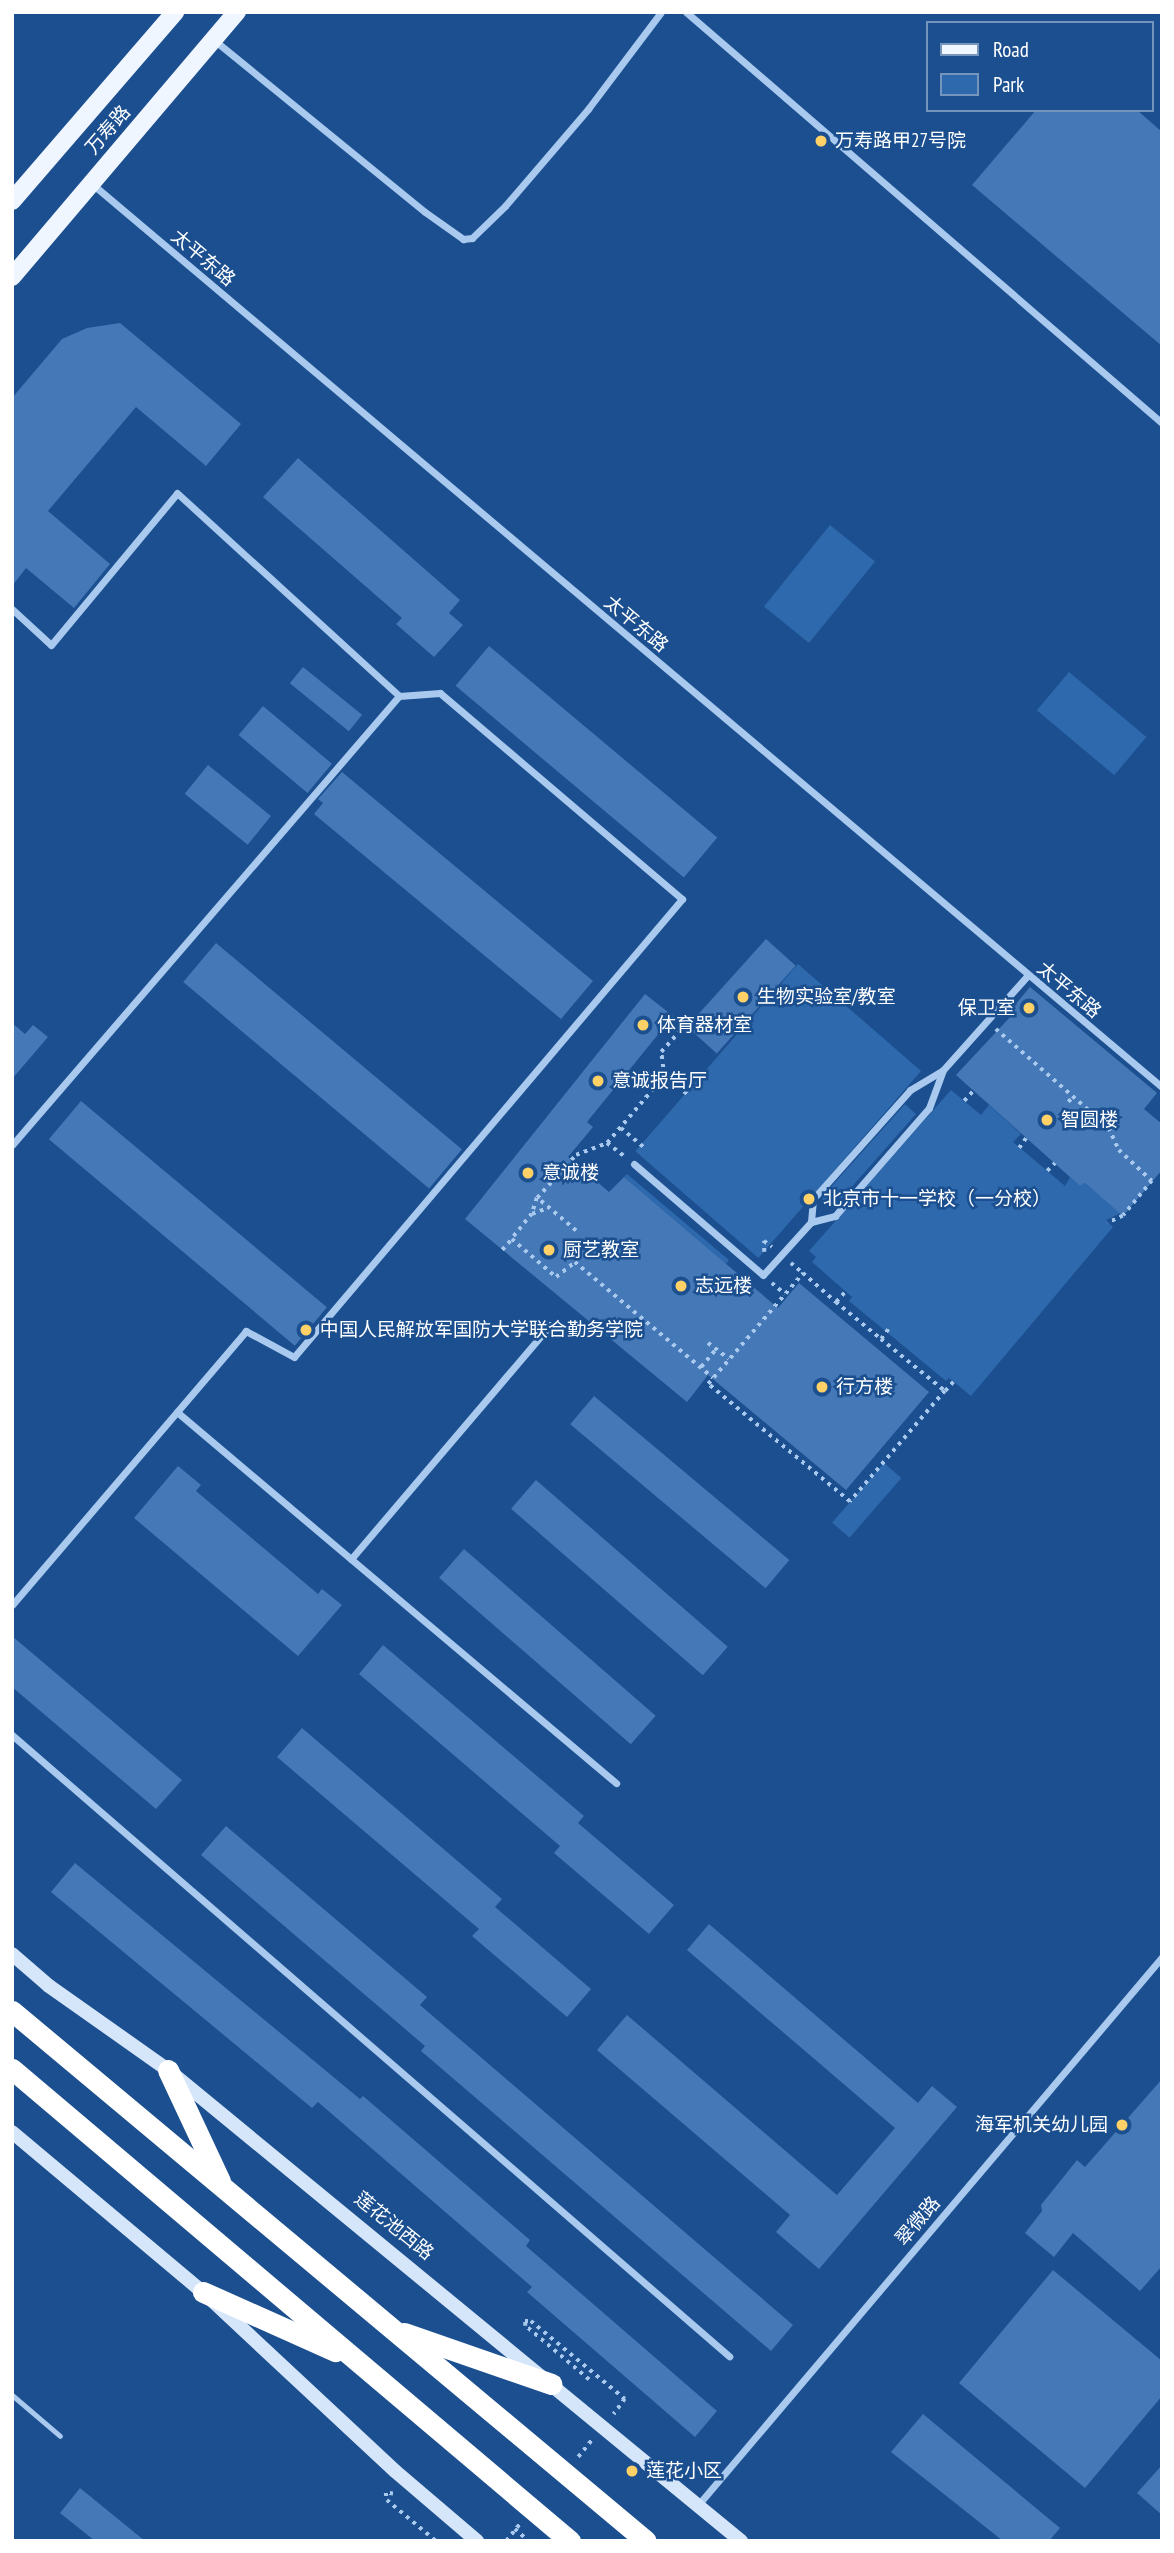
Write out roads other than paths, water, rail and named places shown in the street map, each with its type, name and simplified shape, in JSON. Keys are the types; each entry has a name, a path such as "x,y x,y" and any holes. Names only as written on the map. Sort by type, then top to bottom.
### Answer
{"highway":[{"path":"12,2011 646,2541"},
{"path":"12,2069 570,2541"},
{"path":"168,2070 223,2189"},
{"path":"203,2291 358,2362"},
{"path":"390,2328 551,2384"}],"main road":[{"name":"万寿路","path":"12,201 175,12"},
{"name":"万寿路","path":"12,276 237,12"}],"street":[{"path":"214,40 425,212 463,239 472,238 505,206 588,109 661,12"},
{"path":"686,12 1161,421"},
{"name":"太平东路","path":"91,183 1027,976 1162,1087"},
{"path":"12,609 51,645 177,494 399,696"},
{"path":"12,1145 399,696 440,693 682,900 294,1357 246,1331 12,1605"},
{"path":"634,1164 763,1275 811,1222 814,1199 910,1090 943,1070 1027,976"},
{"path":"811,1222 835,1216 922,1117 929,1108 943,1070"},
{"path":"351,1559 550,1325"},
{"path":"177,1412 616,1783"},
{"path":"12,1735 729,2356"},
{"name":"莲花池西路","path":"12,1954 49,1986 168,2070 741,2541"},
{"name":"翠微路","path":"698,2505 1162,1956"},
{"path":"12,2132 203,2291 395,2471 477,2541"}],"lane":[{"path":"12,2395 60,2436"}],"place":[{"name":"万寿路甲27号院","path":"821,141"},
{"name":"生物实验室/教室","path":"743,997"},
{"name":"保卫室","path":"1029,1008"},
{"name":"体育器材室","path":"643,1025"},
{"name":"意诚报告厅","path":"598,1081"},
{"name":"智圆楼","path":"1047,1120"},
{"name":"意诚楼","path":"528,1173"},
{"name":"北京市十一学校（一分校）","path":"809,1199"},
{"name":"厨艺教室","path":"549,1250"},
{"name":"志远楼","path":"681,1286"},
{"name":"中国人民解放军国防大学联合勤务学院","path":"306,1330"},
{"name":"行方楼","path":"822,1387"},
{"name":"海军机关幼儿园","path":"1122,2125"},
{"name":"莲花小区","path":"632,2471"}]}
